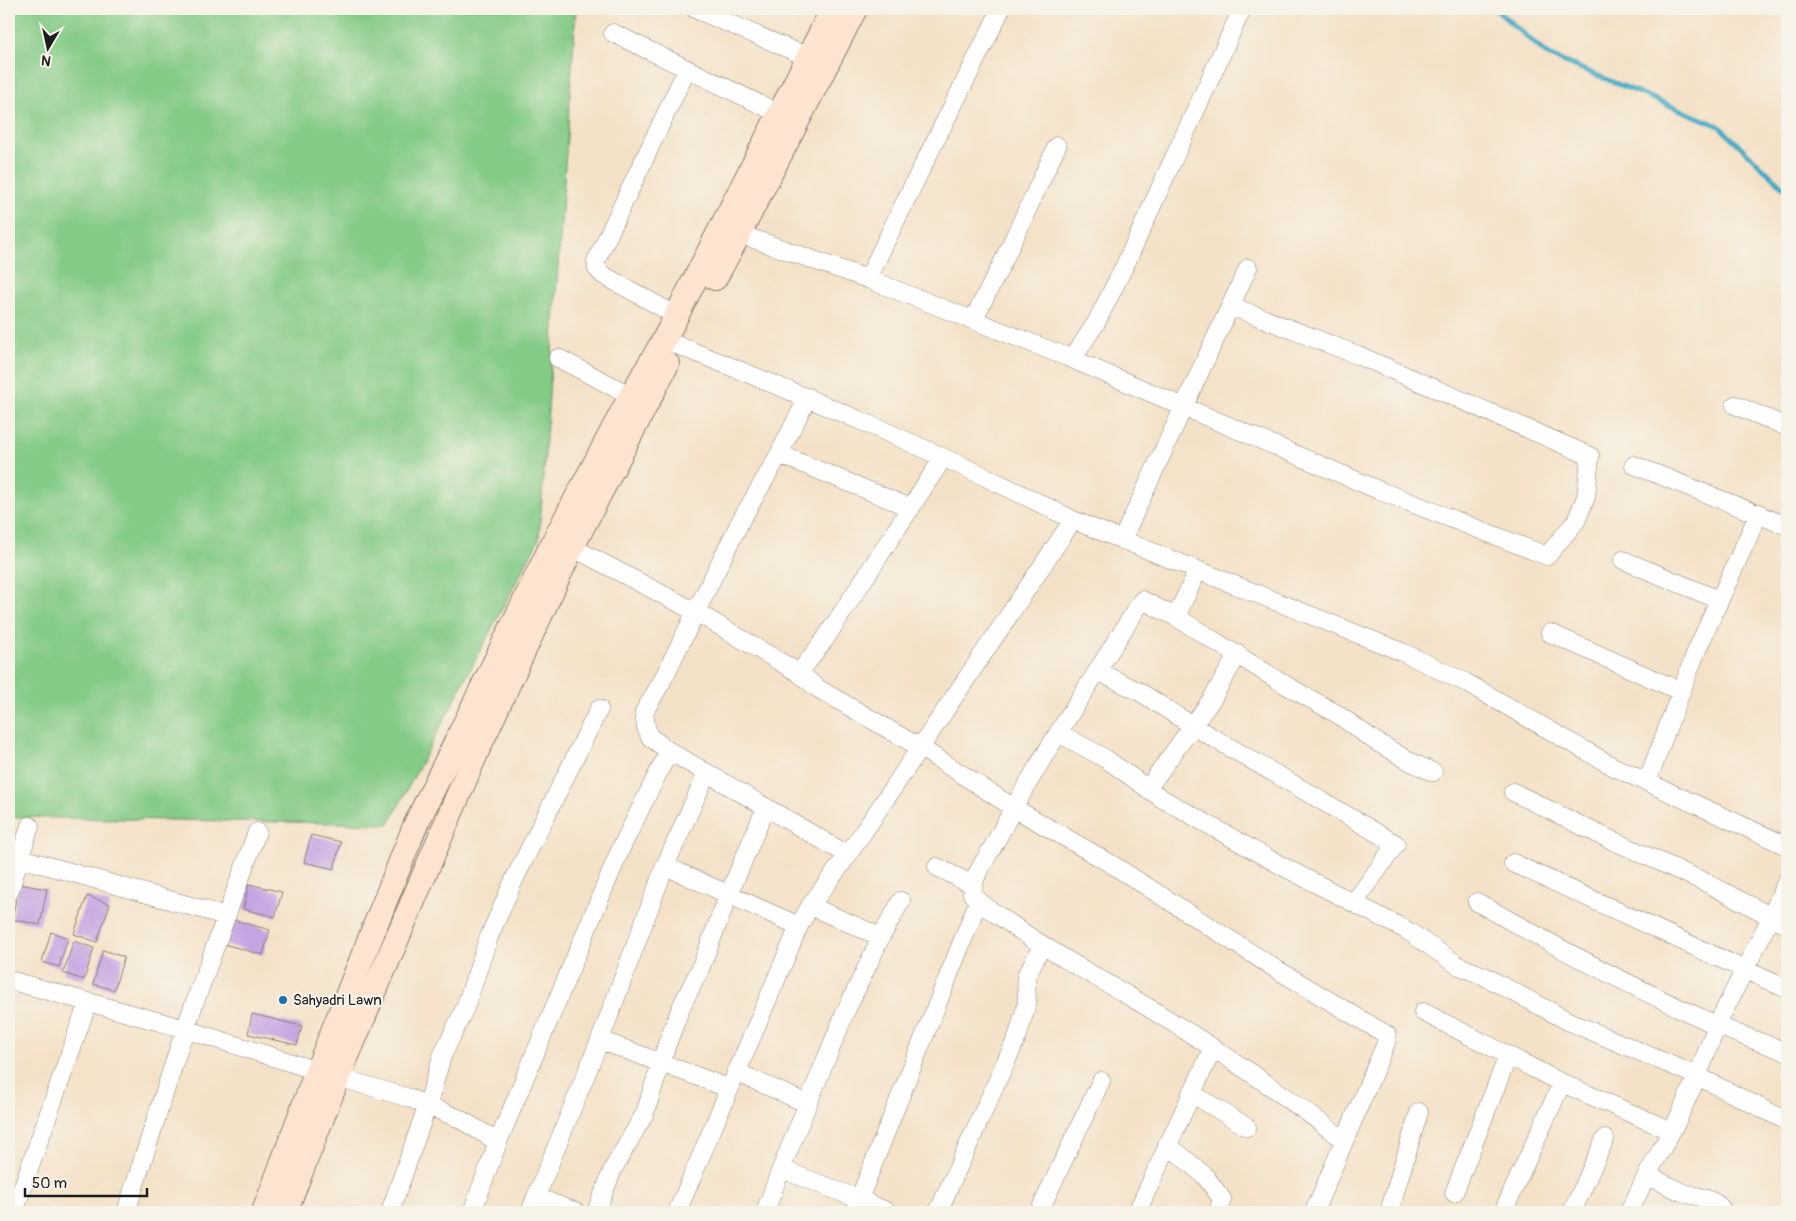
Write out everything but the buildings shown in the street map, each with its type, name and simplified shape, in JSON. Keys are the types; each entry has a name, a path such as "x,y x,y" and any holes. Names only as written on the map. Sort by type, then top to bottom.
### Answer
{"street":[{"path":"695,9 808,57"},
{"path":"563,543 631,396 671,343 677,316 731,231 780,114 833,9"},
{"path":"285,1212 327,1074 416,826 563,543 731,231 855,9"},
{"path":"868,279 894,222 959,96 1001,9"},
{"path":"1067,357 1077,352 1092,330 1104,307 1242,9"},
{"path":"613,33 780,114"},
{"path":"677,316 603,275 597,269 596,261 687,69"},
{"path":"973,320 1000,268 1057,146"},
{"path":"731,231 868,279 1067,357 1383,492 1547,556 1576,521 1586,497 1590,456 1360,356 1231,306"},
{"path":"1122,540 1248,268"},
{"path":"671,343 808,397 1022,494 1073,520 1410,656 1465,682 1614,767 1787,846"},
{"path":"558,358 631,396"},
{"path":"808,397 779,454 741,520 644,712 650,737 669,751 848,854"},
{"path":"1735,405 1787,427"},
{"path":"779,454 911,508"},
{"path":"799,673 825,639 943,458"},
{"path":"1634,465 1759,513 1787,526"},
{"path":"1647,782 1696,652 1759,513"},
{"path":"676,1212 728,1088 799,926 810,906 921,748 1073,520"},
{"path":"563,543 696,612 799,673 816,688 921,748 1014,808 1113,865 1276,969 1387,1035 1386,1043 1314,1212"},
{"path":"1623,560 1719,600"},
{"path":"1176,617 1198,570"},
{"path":"856,1206 975,893 977,873 1059,733 1142,600 1176,617 1238,654 1337,714 1375,741 1411,762 1433,772"},
{"path":"1550,633 1680,691"},
{"path":"1148,788 1212,699 1238,654"},
{"path":"1097,671 1140,692 1193,726 1396,844 1354,903"},
{"path":"390,1212 428,1104 442,1056 465,1008 492,930 513,882 599,709"},
{"path":"1059,733 1106,759 1161,798 1280,865 1408,930 1459,966 1484,976 1570,1022 1697,1076 1787,1121"},
{"path":"472,1212 498,1142 621,848 669,751"},
{"path":"576,1212 533,1205 600,1040 665,866 707,772"},
{"path":"1513,792 1596,833 1709,884 1787,925"},
{"path":"596,1212 613,1169 645,1113 682,1005 700,969 766,807"},
{"path":"9,892 30,826"},
{"path":"126,1212 184,1029 257,832"},
{"path":"20,858 226,916"},
{"path":"1514,862 1787,989"},
{"path":"665,866 799,926"},
{"path":"937,867 975,893 1042,946 1128,995 1213,1048 1289,1098 1344,1140"},
{"path":"1629,1212 1671,1131 1697,1076 1717,1025 1771,917 1787,880"},
{"path":"765,1212 845,1013 881,937 901,901"},
{"path":"1477,902 1552,945 1717,1025 1787,1052"},
{"path":"810,906 881,937"},
{"path":"938,1212 1018,1035 1027,1003 1026,976 1042,946"},
{"path":"9,980 184,1029 428,1104 460,1119 498,1142"},
{"path":"14,1212 88,1002"},
{"path":"1422,1012 1562,1083 1671,1131"},
{"path":"600,1040 728,1088"},
{"path":"1137,1212 1213,1048"},
{"path":"1454,1193 1508,1056"},
{"path":"736,1072 808,1104"},
{"path":"264,1212 327,1074"},
{"path":"1038,1212 1101,1081"},
{"path":"1502,1212 1562,1083"},
{"path":"1191,1094 1247,1127"},
{"path":"1389,1212 1419,1112"},
{"path":"1572,1212 1605,1139"},
{"path":"1168,1144 1205,1176 1222,1199 1218,1212"},
{"path":"781,1169 856,1206 888,1212"},
{"path":"1647,1175 1682,1192 1710,1200 1720,1206 1723,1212"}],"green space":[{"path":"9,9 576,9 539,539 389,824 9,817"}],"waterway":[{"path":"1495,9 1548,55 1719,126 1787,191"}],"place":[{"name":"Sahyadri Lawn","path":"283,1000"}]}
